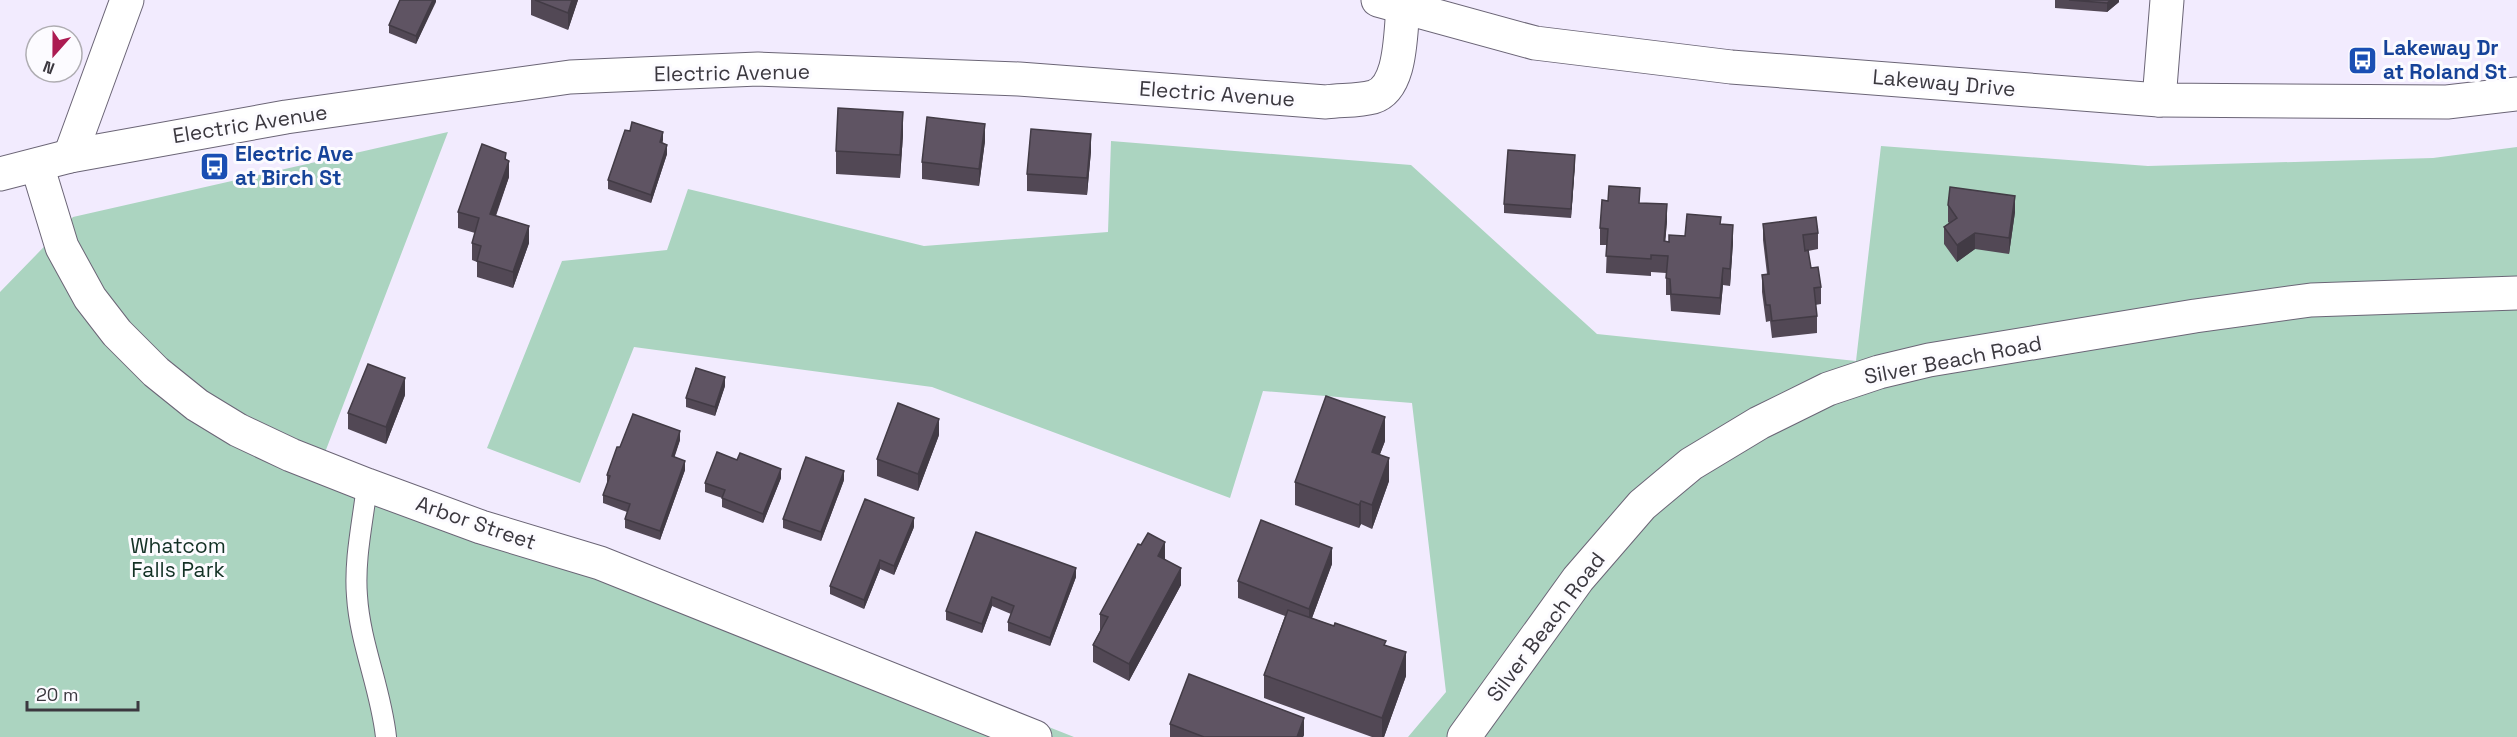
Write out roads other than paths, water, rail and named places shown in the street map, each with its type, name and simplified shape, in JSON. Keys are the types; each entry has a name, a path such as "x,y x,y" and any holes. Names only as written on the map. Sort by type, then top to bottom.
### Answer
{"street":[{"path":"70,156 127,0"},
{"path":"2159,100 2167,0"},
{"name":"Electric Avenue","path":"0,174 70,156 286,117 570,77 758,69 1019,79 1326,102 1374,96 1392,82 1396,66 1395,3"},
{"name":"Lakeway Drive","path":"1395,3 1547,45 1731,67 2159,100 2447,102 2517,94"},
{"name":"Arbor Street","path":"37,165 62,247 90,298 117,333 156,372 197,405 238,430 291,455 481,527 600,563 1035,737"},
{"name":"Silver Beach Road","path":"1464,737 1578,579 1642,505 1691,464 1759,423 1828,389 1879,372 1929,360 2311,300 2517,293"}],"lane":[{"path":"367,485 357,567 357,596 362,630 378,689 386,737"}],"place":[{"name":"Lakeway Dr at Roland St","path":"2362,60"},
{"name":"Electric Ave at Birch St","path":"214,166"}],"park label":[{"name":"Whatcom Falls Park","path":"178,558"}]}
